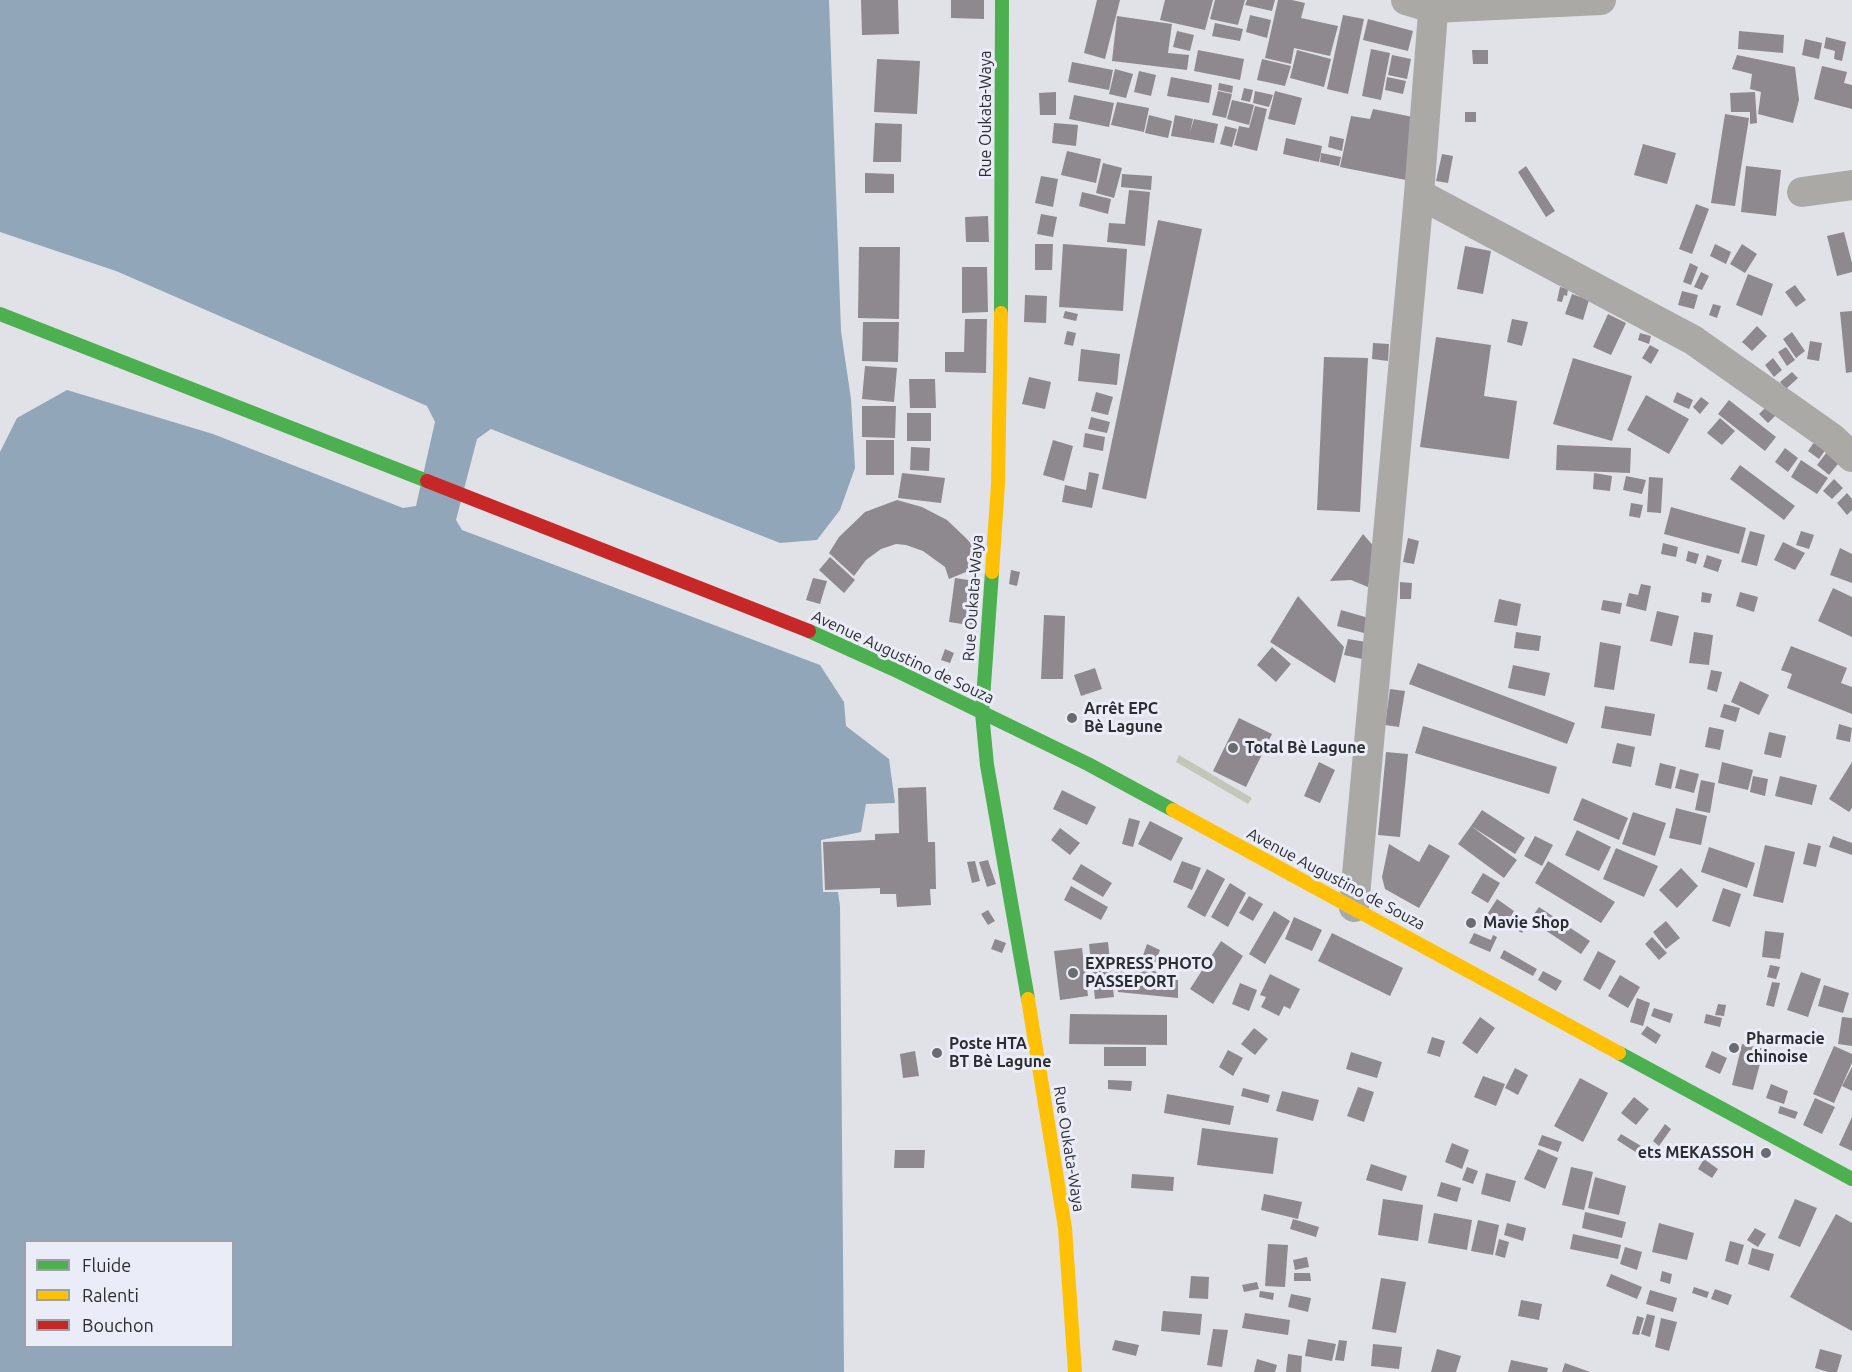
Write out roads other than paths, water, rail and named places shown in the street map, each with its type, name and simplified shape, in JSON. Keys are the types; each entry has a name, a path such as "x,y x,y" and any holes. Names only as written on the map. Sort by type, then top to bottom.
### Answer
{"main road":[{"name":"Rue Oukata-Waya","path":"1002,0 1002,279 998,484 982,713 987,765 1065,1228 1075,1372"},
{"name":"Avenue Augustino de Souza","path":"0,314 796,625 893,669 1088,764 1852,1179"}],"street":[{"path":"1354,907 1419,194 1424,3 1601,0"},
{"path":"1802,192 1852,185"},
{"path":"1419,194 1693,340 1832,438 1852,457"}],"water":[{"path":"0,0 829,0 841,331 851,399 855,468 840,510 817,540 780,543 491,429 477,439 456,520 462,530 820,665 844,702 846,726 889,759 895,803 866,804 861,832 821,840 823,892 838,892 840,906 844,1372 0,1372 0,452 17,418 67,390 213,434 403,508 416,506 435,422 427,406 116,271 0,232"}],"place":[{"name":"Arrêt EPC Bè Lagune","path":"1072,718"},
{"name":"Total Bè Lagune","path":"1233,748"},
{"name":"Mavie Shop","path":"1471,923"},
{"name":"EXPRESS PHOTO PASSEPORT","path":"1073,973"},
{"name":"Pharmacie chinoise","path":"1734,1048"},
{"name":"Poste HTA BT Bè Lagune","path":"937,1053"},
{"name":"ets MEKASSOH","path":"1766,1153"}]}
